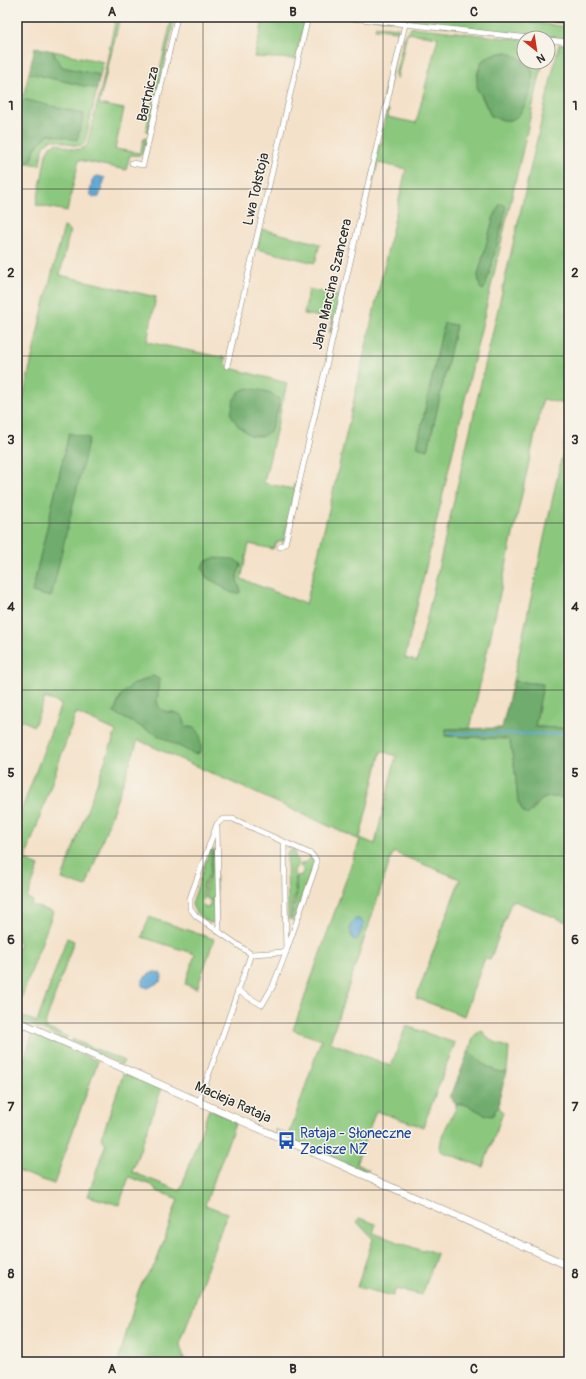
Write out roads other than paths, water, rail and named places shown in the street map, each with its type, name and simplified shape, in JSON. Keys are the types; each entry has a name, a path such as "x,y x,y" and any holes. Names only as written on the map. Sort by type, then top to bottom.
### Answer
{"street":[{"name":"Bartnicza","path":"132,163 143,165 177,17"},
{"name":"Lwa Tołstoja","path":"227,366 308,17"},
{"path":"343,17 516,37"},
{"name":"Jana Marcina Szancera","path":"280,547 285,544 405,24"},
{"path":"556,41 569,42"},
{"path":"238,992 262,1005 273,986 286,952 316,863 315,858 311,854 231,819 223,819 217,824 206,851 189,903 190,908 193,914 251,954 286,952"},
{"path":"217,824 219,932"},
{"path":"284,842 286,952"},
{"path":"199,1102 251,954"},
{"name":"Macieja Rataja","path":"17,1021 569,1266"}],"water":[{"path":"98,176 105,178 99,197 95,197 90,193 92,181 94,177"},
{"path":"359,919 364,924 358,939 354,940 350,929 353,921"},
{"path":"154,972 161,974 161,981 148,988 143,986 142,983 144,979"}],"waterway":[{"path":"448,733 569,734"}],"railway":[{"path":"517,17 569,23"}],"place":[{"name":"Rataja - Słoneczne Zacisze NŻ","path":"287,1141"}]}
